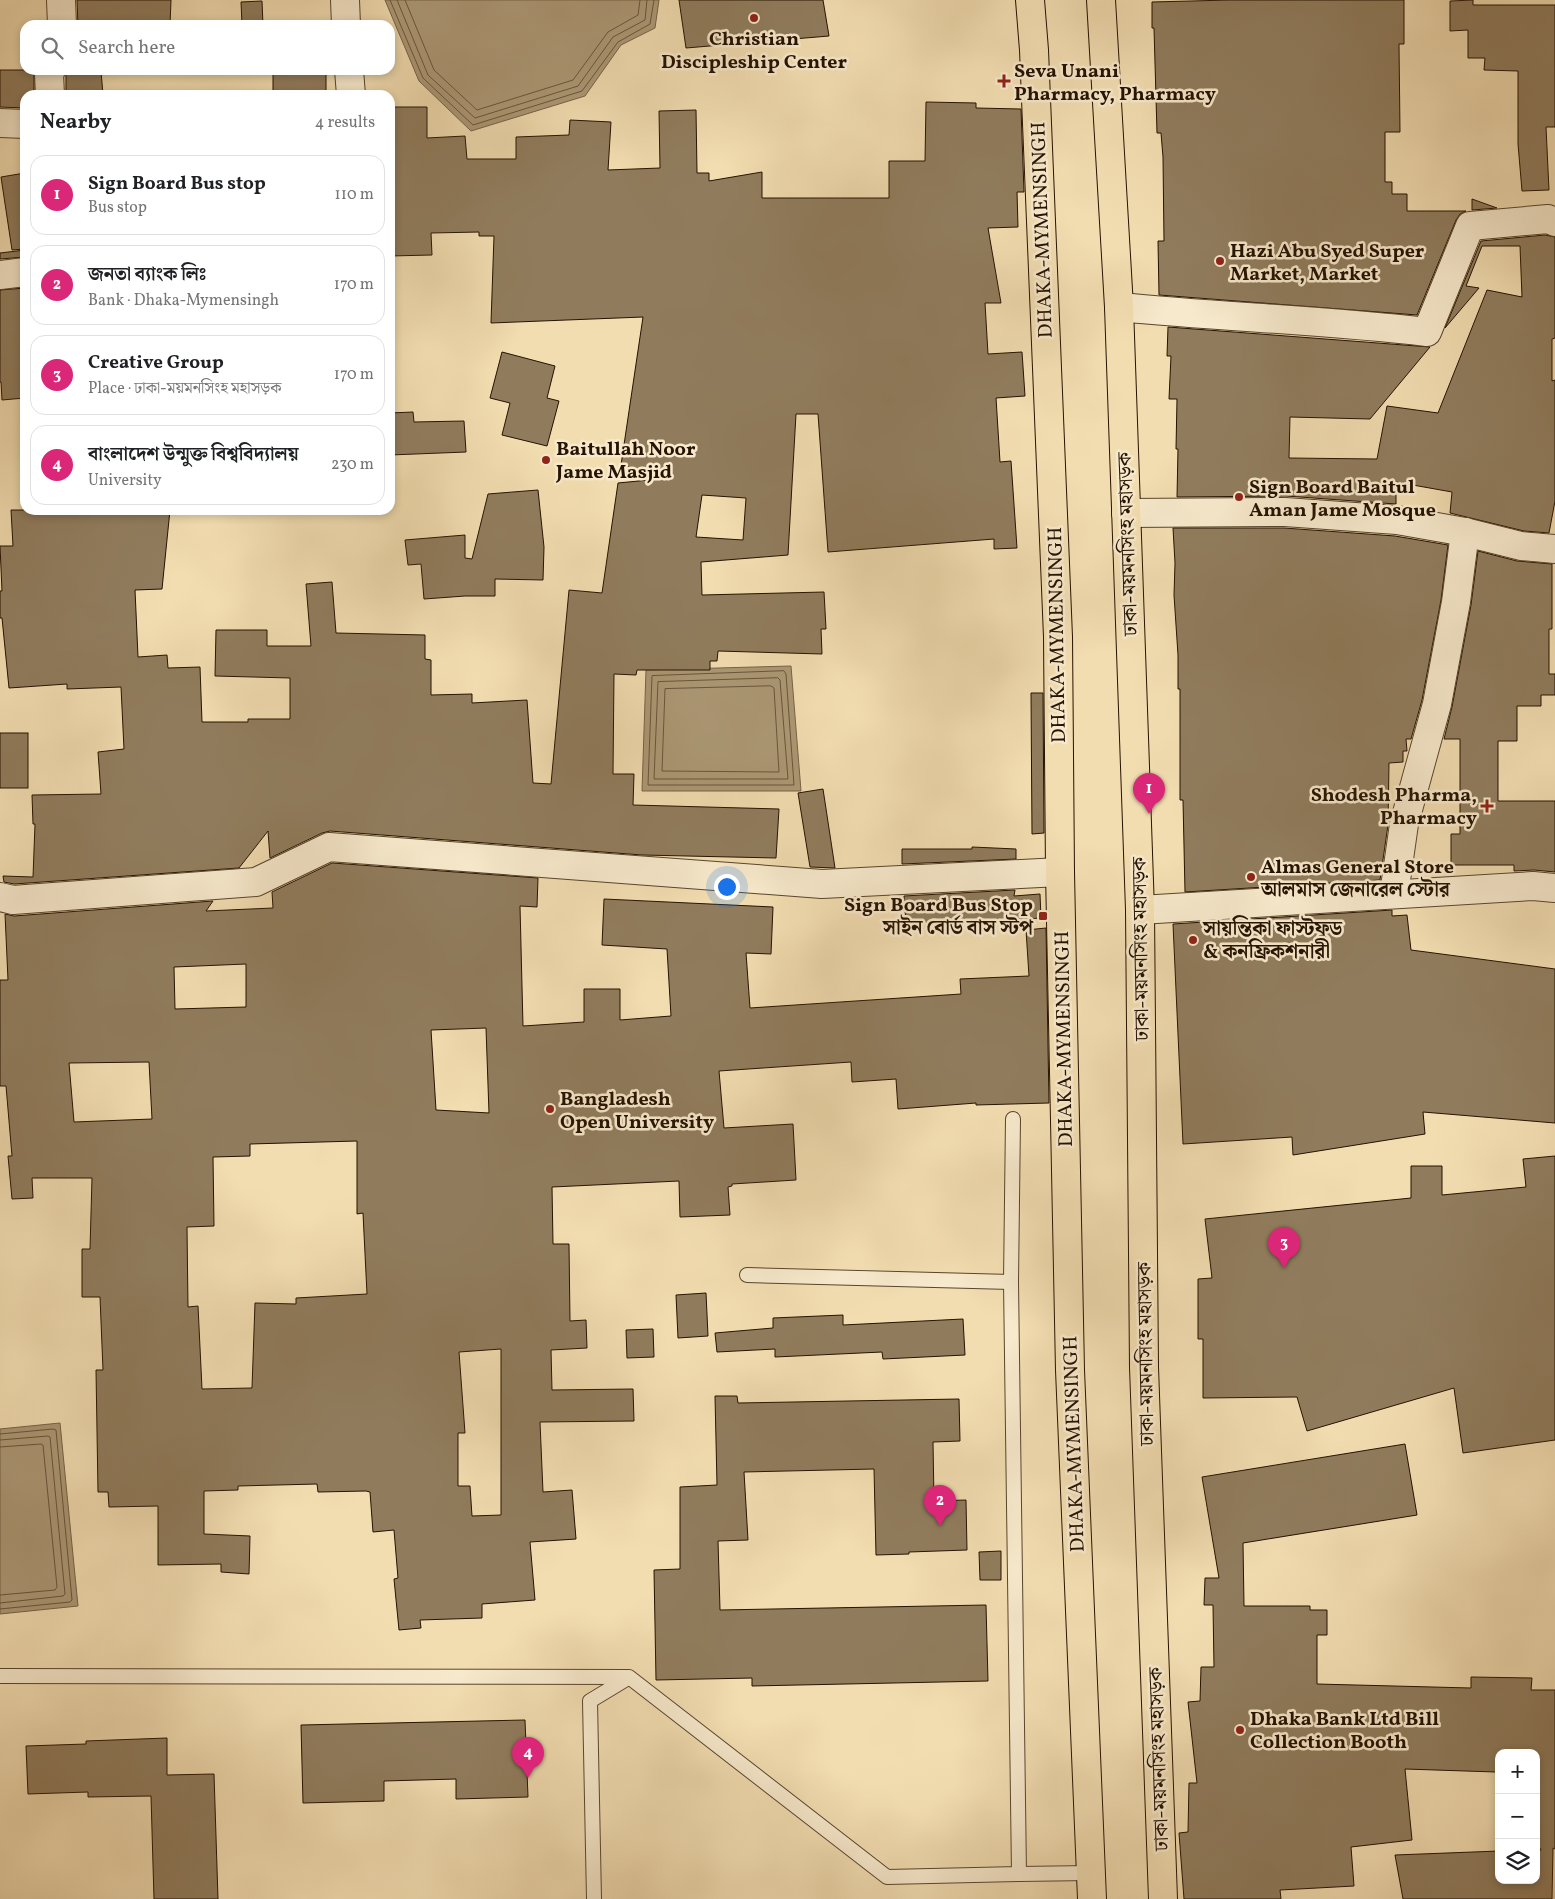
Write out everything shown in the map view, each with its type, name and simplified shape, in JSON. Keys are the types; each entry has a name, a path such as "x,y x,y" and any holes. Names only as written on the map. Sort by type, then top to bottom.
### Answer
{"highway":[{"name":"DHAKA-MYMENSINGH","path":"1030,0 1034,50 1058,637 1060,872 1070,1370 1091,1886"},
{"name":"ঢাকা-ময়মনসিংহ মহাসড়ক","path":"1101,0 1119,307 1140,910 1144,1367 1163,1899"}],"street":[{"path":"61,0 62,20"},
{"path":"345,0 346,20"},
{"path":"49,75 50,90"},
{"path":"349,75 351,90"},
{"path":"0,123 20,124"},
{"path":"1119,307 1366,325 1427,332 1470,226 1548,219 1555,222"},
{"path":"0,276 20,273"},
{"path":"1126,513 1285,512 1397,520 1465,532 1522,546 1555,550"},
{"path":"1394,894 1404,824 1437,704 1456,602 1465,532"},
{"path":"0,897 13,900 256,882 329,847 822,884 1060,872"},
{"path":"1140,910 1533,886 1555,888"}],"lane":[{"path":"1013,1119 1010,1282 1019,1874"},
{"path":"747,1275 1010,1282"},
{"path":"0,1676 629,1678 887,1877 1019,1874 1091,1886"},
{"path":"594,1899 590,1701 629,1678"}],"water":[{"path":"385,0 659,0 655,28 621,45 585,96 471,131 419,81"},
{"path":"791,666 801,791 642,791 646,670"},
{"path":"60,1423 78,1606 0,1614 0,1429"}],"building":[{"path":"77,0 171,0 170,20 78,20"},
{"name":"Christian Discipleship Center","path":"679,0 823,0 829,36 686,48"},
{"path":"1404,0 1404,44 1399,44 1400,132 1385,132 1385,182 1392,182 1392,194 1407,194 1407,211 1466,211 1460,214 1456,220 1417,315 1159,295 1158,241 1164,241 1163,157 1161,133 1157,133 1152,2"},
{"path":"1473,0 1473,5 1555,5 1555,127 1546,127 1549,190 1522,191 1518,144 1518,71 1484,70 1485,58 1468,58 1468,30 1450,31 1450,1"},
{"path":"262,1 263,20 242,20 241,2"},
{"path":"0,70 20,70 20,75 34,75 34,90 20,90 20,108 0,107"},
{"path":"66,75 101,75 103,90 66,90"},
{"path":"273,75 326,75 326,90 273,90"},
{"path":"926,102 976,103 976,108 1021,109 1024,192 1017,192 1018,227 988,228 1001,303 985,303 988,354 1022,352 1025,396 996,398 1000,462 1011,461 1017,548 994,549 994,539 828,552 818,414 796,414 788,555 701,562 702,595 824,592 826,629 821,629 822,654 718,651 717,661 710,661 710,670 637,670 636,675 614,674 613,774 634,774 633,805 779,809 776,858 642,855 330,831 270,858 268,831 239,868 14,884 4,882 3,876 33,877 35,824 33,824 32,795 101,794 98,752 124,749 121,687 67,689 67,684 9,688 2,618 0,618 0,591 2,591 0,546 13,546 11,510 20,510 20,515 169,515 162,589 135,590 138,657 167,655 168,668 200,667 202,722 248,722 248,719 290,719 290,678 215,676 216,630 267,630 267,646 311,646 306,584 332,582 336,633 425,635 425,659 431,660 431,695 472,694 472,703 527,700 533,783 551,784 569,590 602,593 618,483 670,478 621,465 643,317 491,323 494,236 479,236 479,232 431,233 432,255 395,256 395,107 427,107 427,138 465,136 467,159 516,159 516,137 569,135 570,120 611,122 608,170 660,168 659,111 696,110 697,173 709,173 709,181 762,172 762,198 889,198 889,161 925,161","holes":["702,495 746,498 743,540 696,537"]},
{"path":"20,174 20,249 12,250 1,177"},
{"path":"1472,199 1497,208 1472,210"},
{"path":"1545,235 1555,237 1555,338 1552,339 1552,381 1555,380 1555,501 1549,533 1524,531 1450,513 1452,492 1396,482 1396,504 1286,496 1177,497 1177,399 1169,399 1171,356 1167,356 1168,327 1430,347 1370,419 1290,417 1289,458 1377,459 1387,406 1438,413 1487,290 1522,297 1520,246 1482,246 1466,286 1479,288 1445,328 1481,241"},
{"path":"20,251 20,257 0,259 0,253"},
{"path":"20,288 20,398 2,400 0,382 0,290"},
{"path":"502,352 555,366 547,398 559,401 547,446 502,435 510,403 490,398"},
{"path":"413,412 414,422 464,421 466,452 395,455 395,413"},
{"path":"538,490 544,547 543,580 495,579 495,596 424,599 421,564 408,565 405,540 465,535 465,558 472,559 488,494"},
{"path":"1173,528 1284,528 1395,536 1448,545 1441,600 1422,700 1411,739 1406,739 1407,751 1403,751 1403,762 1389,763 1388,825 1380,880 1185,892 1183,800 1180,800 1180,689 1178,689"},
{"path":"1478,551 1517,561 1552,564 1552,629 1549,629 1549,674 1555,674 1555,695 1541,695 1541,706 1517,706 1517,741 1498,741 1498,801 1555,801 1555,872 1514,871 1514,865 1451,865 1451,834 1460,834 1460,739 1444,739 1452,707 1471,605"},
{"path":"1031,693 1043,693 1044,833 1032,834"},
{"path":"0,733 28,733 28,788 0,788"},
{"path":"823,789 835,868 810,867 798,793"},
{"path":"972,847 1016,849 1016,859 902,864 902,849 972,849"},
{"path":"332,863 538,878 537,907 520,906 523,1026 584,1022 584,989 620,989 620,1020 671,1016 667,949 602,945 604,899 773,907 771,954 746,953 750,1008 961,994 960,979 1029,976 1026,930 1046,928 1049,1103 976,1105 976,1103 898,1109 896,1079 852,1082 851,1062 719,1071 724,1128 793,1124 796,1180 732,1184 732,1186 728,1187 730,1215 680,1217 679,1181 552,1187 553,1244 569,1244 570,1321 586,1320 587,1348 551,1350 552,1390 633,1389 634,1421 540,1422 543,1492 572,1490 576,1539 530,1542 535,1600 482,1604 482,1618 420,1620 421,1628 399,1630 394,1579 398,1578 394,1530 373,1532 370,1492 318,1492 317,1484 238,1486 238,1490 204,1491 204,1534 250,1536 249,1574 221,1572 221,1564 158,1565 158,1506 109,1507 108,1492 98,1492 96,1370 103,1370 100,1297 82,1297 82,1249 90,1249 92,1178 32,1178 33,1198 12,1199 8,1156 12,1156 6,1086 0,1086 0,980 8,980 5,914 14,916 213,901 206,911 273,908 272,892","holes":["246,964 246,1007 175,1009 174,967","486,1028 489,1113 436,1110 431,1030","149,1062 152,1119 74,1122 69,1063","357,1141 357,1214 363,1213 367,1294 296,1298 296,1304 255,1303 252,1388 202,1389 198,1306 188,1307 187,1227 214,1226 213,1157 250,1156 250,1144","501,1349 501,1515 472,1516 470,1486 458,1486 458,1433 465,1433 459,1352"]},
{"path":"1015,890 1014,896 1040,894 1041,918 962,923 962,920 906,924 904,896"},
{"path":"1392,910 1392,916 1407,915 1411,950 1555,969 1555,1123 1423,1112 1425,1134 1293,1155 1292,1137 1183,1144 1173,924"},
{"path":"1555,1156 1555,1440 1463,1453 1454,1388 1307,1431 1297,1397 1203,1398 1203,1339 1198,1339 1198,1279 1212,1278 1205,1219 1411,1198 1411,1166 1442,1166 1442,1195 1526,1187 1523,1159"},
{"path":"706,1293 708,1336 678,1338 676,1295"},
{"path":"843,1315 843,1325 963,1319 965,1355 883,1359 882,1352 775,1357 775,1349 717,1352 715,1333 773,1328 773,1318"},
{"path":"653,1329 654,1357 627,1358 626,1330"},
{"path":"715,1396 737,1396 738,1403 959,1399 960,1441 933,1442 934,1501 966,1500 967,1550 876,1555 874,1469 744,1472 748,1540 718,1541 720,1610 986,1605 988,1681 752,1686 752,1678 656,1680 654,1570 680,1569 680,1487 717,1485"},
{"path":"1405,1444 1417,1515 1243,1543 1244,1606 1310,1606 1310,1610 1327,1610 1327,1635 1317,1635 1317,1684 1471,1688 1471,1677 1532,1678 1531,1690 1555,1690 1555,1849 1553,1848 1552,1899 1403,1899 1395,1855 1495,1851 1495,1884 1540,1884 1540,1749 1495,1749 1495,1772 1405,1769 1412,1840 1351,1847 1354,1886 1280,1890 1281,1899 1184,1899 1179,1833 1188,1832 1189,1783 1197,1783 1188,1702 1200,1701 1201,1667 1214,1667 1213,1605 1204,1605 1205,1578 1219,1578 1202,1477"},
{"path":"1001,1551 1001,1580 980,1580 979,1552"},
{"path":"525,1720 528,1797 456,1799 456,1779 384,1781 384,1801 303,1803 301,1725"},
{"path":"167,1738 167,1775 214,1774 218,1899 154,1899 151,1796 88,1797 88,1792 28,1794 26,1746 86,1744 86,1741"}],"place":[{"name":"Christian Discipleship Center","path":"754,18"},
{"name":"Seva Unani Pharmacy, Pharmacy","path":"1004,81"},
{"name":"Hazi Abu Syed Super Market, Market","path":"1220,261"},
{"name":"Baitullah Noor Jame Masjid","path":"546,460"},
{"name":"Sign Board Baitul Aman Jame Mosque","path":"1239,497"},
{"name":"Shodesh Pharma, Pharmacy","path":"1487,806"},
{"name":"Sign Board Bus stop","path":"1149,814"},
{"name":"Almas General Store আলমাস জেনারেল স্টোর","path":"1251,877"},
{"name":"Sign Board Bus Stop সাইন বোর্ড বাস স্টপ","path":"1043,916"},
{"name":"সায়ন্তিকা ফাস্টফুড & কনফ্রিকশনারী","path":"1193,940"},
{"name":"Bangladesh Open University","path":"550,1109"},
{"name":"Creative Group","path":"1284,1268"},
{"name":"জনতা ব্যাংক লিঃ","path":"940,1526"},
{"name":"Dhaka Bank Ltd Bill Collection Booth","path":"1240,1730"},
{"name":"বাংলাদেশ উন্মুক্ত বিশ্ববিদ্যালয়","path":"528,1778"}]}
